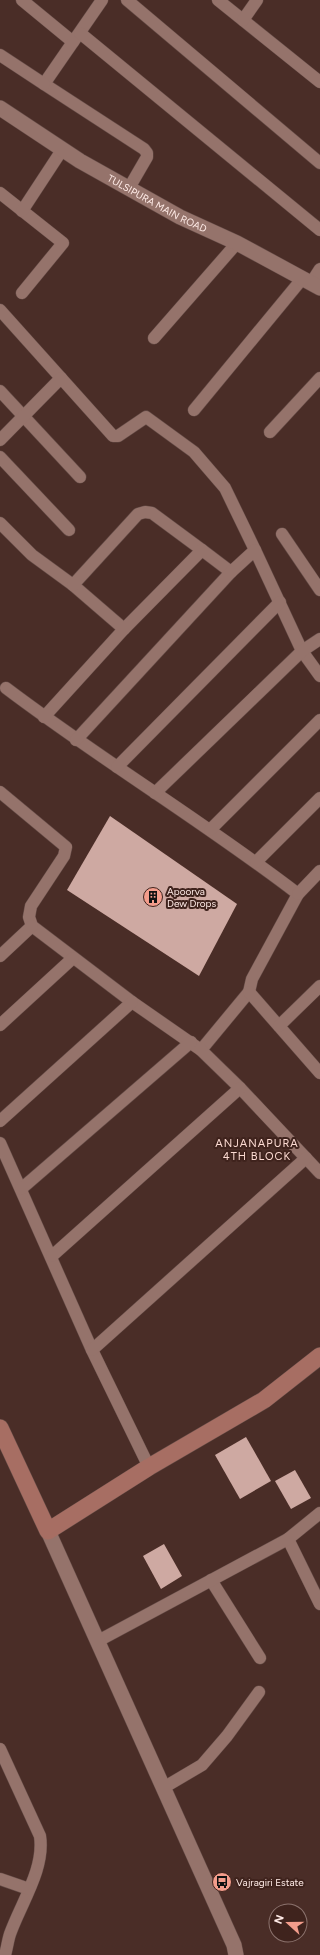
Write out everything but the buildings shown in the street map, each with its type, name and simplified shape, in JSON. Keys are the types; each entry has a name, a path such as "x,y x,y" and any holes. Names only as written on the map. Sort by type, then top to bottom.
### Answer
{"main road":[{"path":"1,1434 48,1531 149,1467 264,1400 320,1356"}],"street":[{"path":"22,0 76,38 320,230"},
{"path":"44,84 102,0"},
{"path":"126,0 320,163"},
{"path":"218,0 320,82"},
{"path":"243,20 257,0"},
{"path":"0,55 144,149 147,153 147,157 129,188"},
{"name":"TULSIPURA MAIN ROAD","path":"0,108 62,150 129,188 180,216 237,243 311,283"},
{"path":"22,211 62,150"},
{"path":"0,193 63,243 22,293"},
{"path":"154,338 237,243"},
{"path":"194,410 311,283 320,269"},
{"path":"0,311 113,436 118,436 146,417 194,452 225,488 302,651 320,676"},
{"path":"0,440 61,378"},
{"path":"270,432 320,378"},
{"path":"0,391 80,477"},
{"path":"0,457 69,530"},
{"path":"73,585 138,514 145,512 152,513 231,572"},
{"path":"0,523 32,555 73,585 124,629"},
{"path":"282,534 320,590"},
{"path":"44,717 124,629 202,550"},
{"path":"76,740 231,572 255,550"},
{"path":"116,767 280,602"},
{"path":"155,793 302,651 320,639"},
{"path":"6,688 76,740 210,830 298,894"},
{"path":"210,830 320,720"},
{"path":"0,792 66,847 64,856 31,906 29,916 32,926 72,958 201,1050 240,1088 320,1173"},
{"path":"256,862 320,798"},
{"path":"201,1050 249,992 252,979 298,894 320,871"},
{"path":"0,956 32,926"},
{"path":"0,1025 72,958"},
{"path":"279,1026 320,986"},
{"path":"249,992 320,1072"},
{"path":"0,1121 132,1002"},
{"path":"22,1189 191,1042"},
{"path":"52,1256 240,1088"},
{"path":"0,1143 52,1256 92,1350 149,1467"},
{"path":"92,1350 306,1158"},
{"path":"98,1641 288,1539 320,1513"},
{"path":"48,1531 238,1952"},
{"path":"288,1539 320,1604"},
{"path":"211,1580 260,1658"},
{"path":"163,1788 202,1765 227,1736 259,1692"},
{"path":"0,1749 4,1766 40,1836 42,1846 40,1857 29,1889 9,1935 5,1955"},
{"path":"0,1879 29,1889"}],"place":[{"name":"Apoorva Dew Drops","path":"153,897"},
{"name":"Vajragiri Estate","path":"222,1882"}],"district":[{"name":"ANJANAPURA 4TH BLOCK","path":"257,1149"}]}
